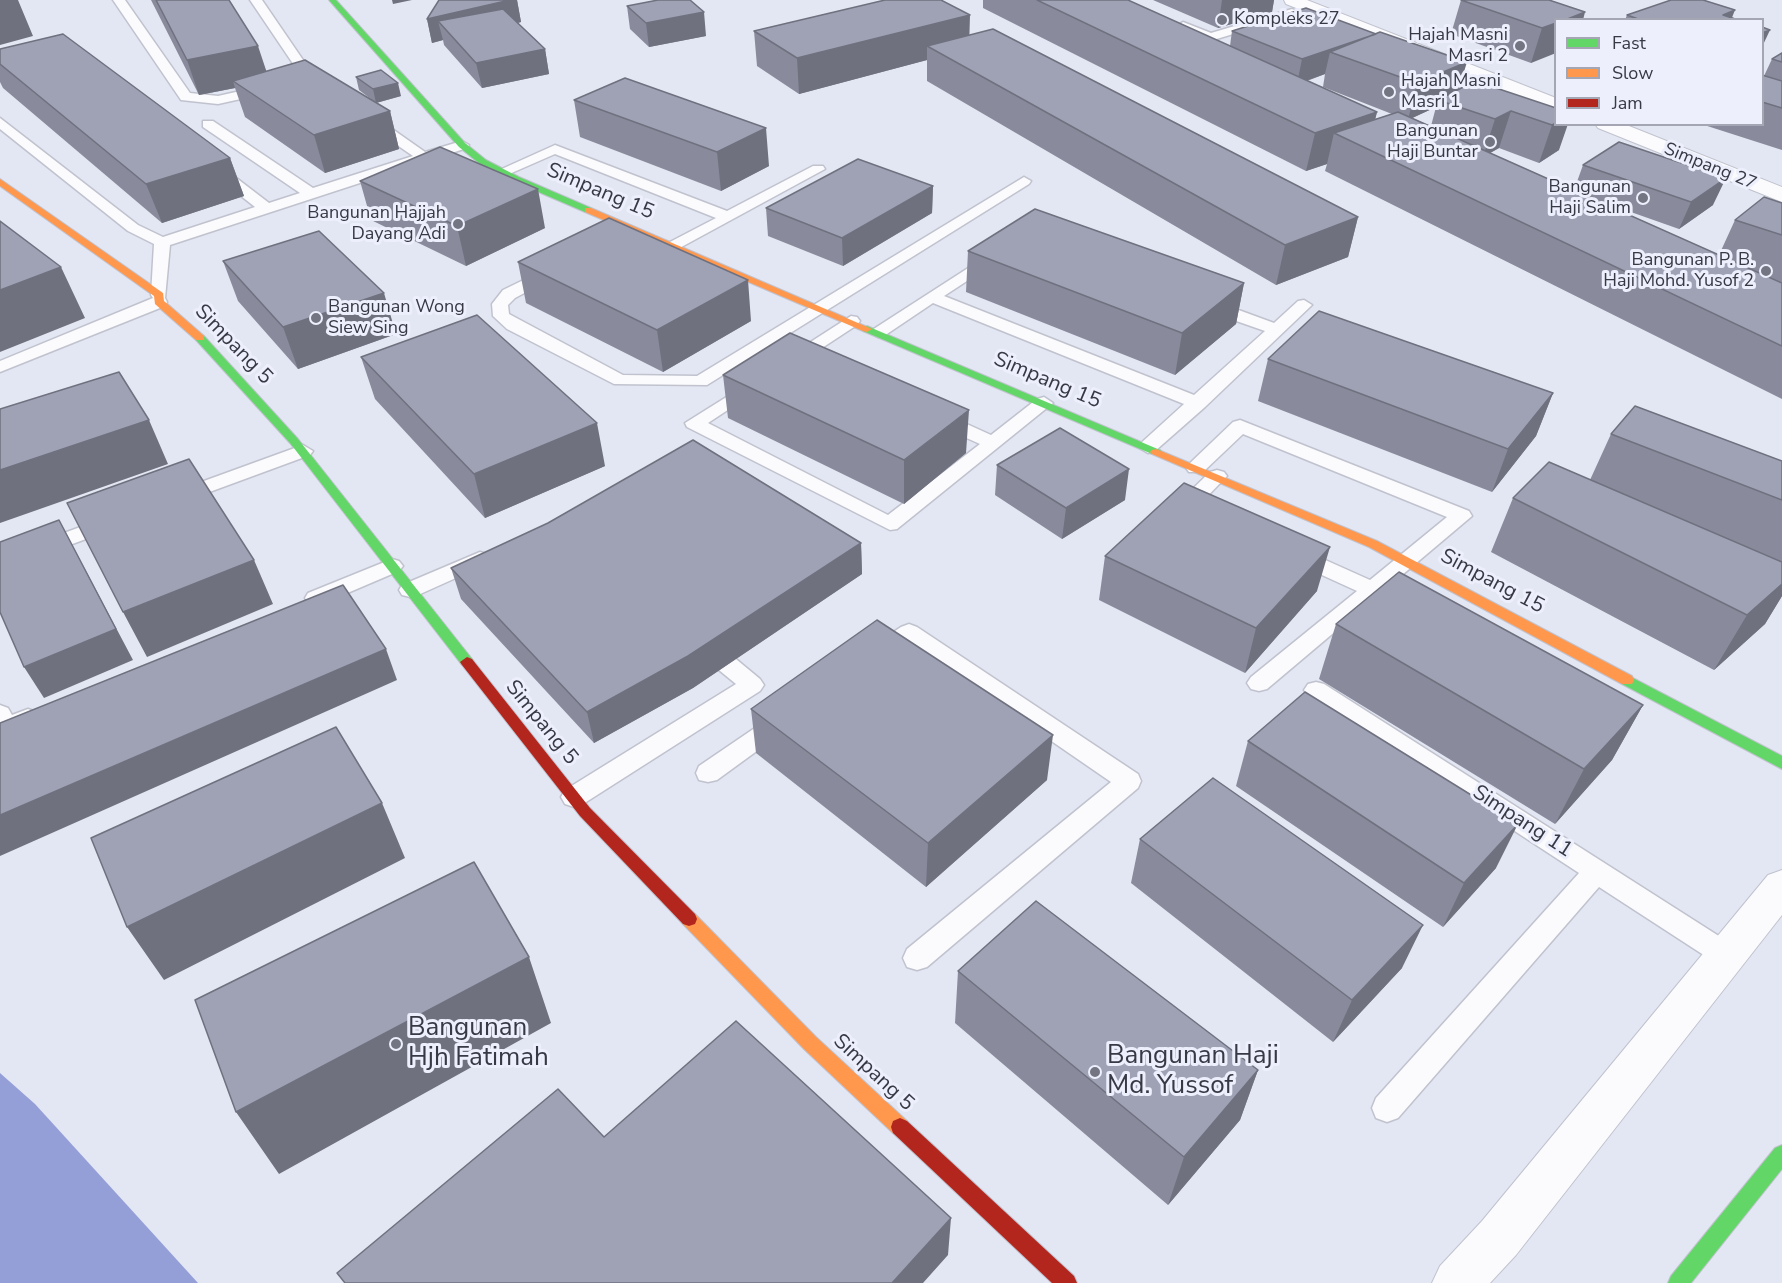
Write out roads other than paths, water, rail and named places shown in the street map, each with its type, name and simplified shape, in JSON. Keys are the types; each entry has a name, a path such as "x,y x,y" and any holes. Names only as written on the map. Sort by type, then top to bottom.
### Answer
{"street":[{"name":"Simpang 15","path":"332,0 462,145 483,162 502,172 1217,476 1405,560 1782,763"},
{"path":"1292,0 1554,104"},
{"name":"Simpang 27","path":"1610,126 1782,195"},
{"name":"Simpang 5","path":"0,182 159,299 194,332 303,451 574,797 677,908 810,1043 1067,1283"},
{"path":"1457,1283 1499,1238 1782,886"},
{"path":"1678,1283 1782,1154"}],"lane":[{"path":"119,0 186,97 218,100 310,79"},
{"path":"256,0 310,79 325,90"},
{"path":"1186,44 1311,8"},
{"path":"1167,18 1210,37"},
{"path":"364,117 423,157"},
{"path":"0,122 133,228 162,242 462,145"},
{"path":"208,124 310,193"},
{"path":"502,172 555,148 728,217"},
{"path":"202,158 265,207"},
{"path":"674,246 818,169"},
{"path":"562,267 509,294 500,304 501,316 513,325 620,380 701,381 1024,181"},
{"path":"615,241 636,230"},
{"path":"0,367 159,299 162,242"},
{"path":"878,332 1005,249"},
{"path":"932,297 1198,403"},
{"path":"1189,298 1277,330"},
{"path":"1149,447 1304,305"},
{"path":"851,321 694,423 890,524 1044,403"},
{"path":"798,356 820,366"},
{"path":"928,414 994,443"},
{"path":"1196,468 1240,426 1462,516 1405,560 1259,683"},
{"path":"157,505 303,451"},
{"path":"1207,516 1186,506 1217,476"},
{"path":"0,564 135,514"},
{"path":"1273,545 1371,589"},
{"path":"410,590 504,548"},
{"path":"292,608 392,566"},
{"path":"861,665 909,632 1129,782 917,958"},
{"path":"574,797 752,685 690,634"},
{"name":"Simpang 11","path":"1316,690 1726,955"},
{"path":"0,714 5,728 50,709"},
{"path":"708,773 794,712"},
{"path":"1387,1108 1597,871"}],"water":[{"path":"0,1073 35,1104 198,1283 0,1283"}],"place":[{"name":"Kompleks 27","path":"1222,20"},
{"name":"Hajah Masni Masri 2","path":"1520,46"},
{"name":"Hajah Masni Masri 1","path":"1389,92"},
{"name":"Bangunan Haji Buntar","path":"1490,142"},
{"name":"Bangunan Haji Salim","path":"1643,198"},
{"name":"Bangunan Hajjah Dayang Adi","path":"458,224"},
{"name":"Bangunan P. B. Haji Mohd. Yusof 2","path":"1766,271"},
{"name":"Bangunan Wong Siew Sing","path":"316,318"},
{"name":"Bangunan Hjh Fatimah","path":"396,1044"},
{"name":"Bangunan Haji Md. Yussof","path":"1095,1072"}]}
